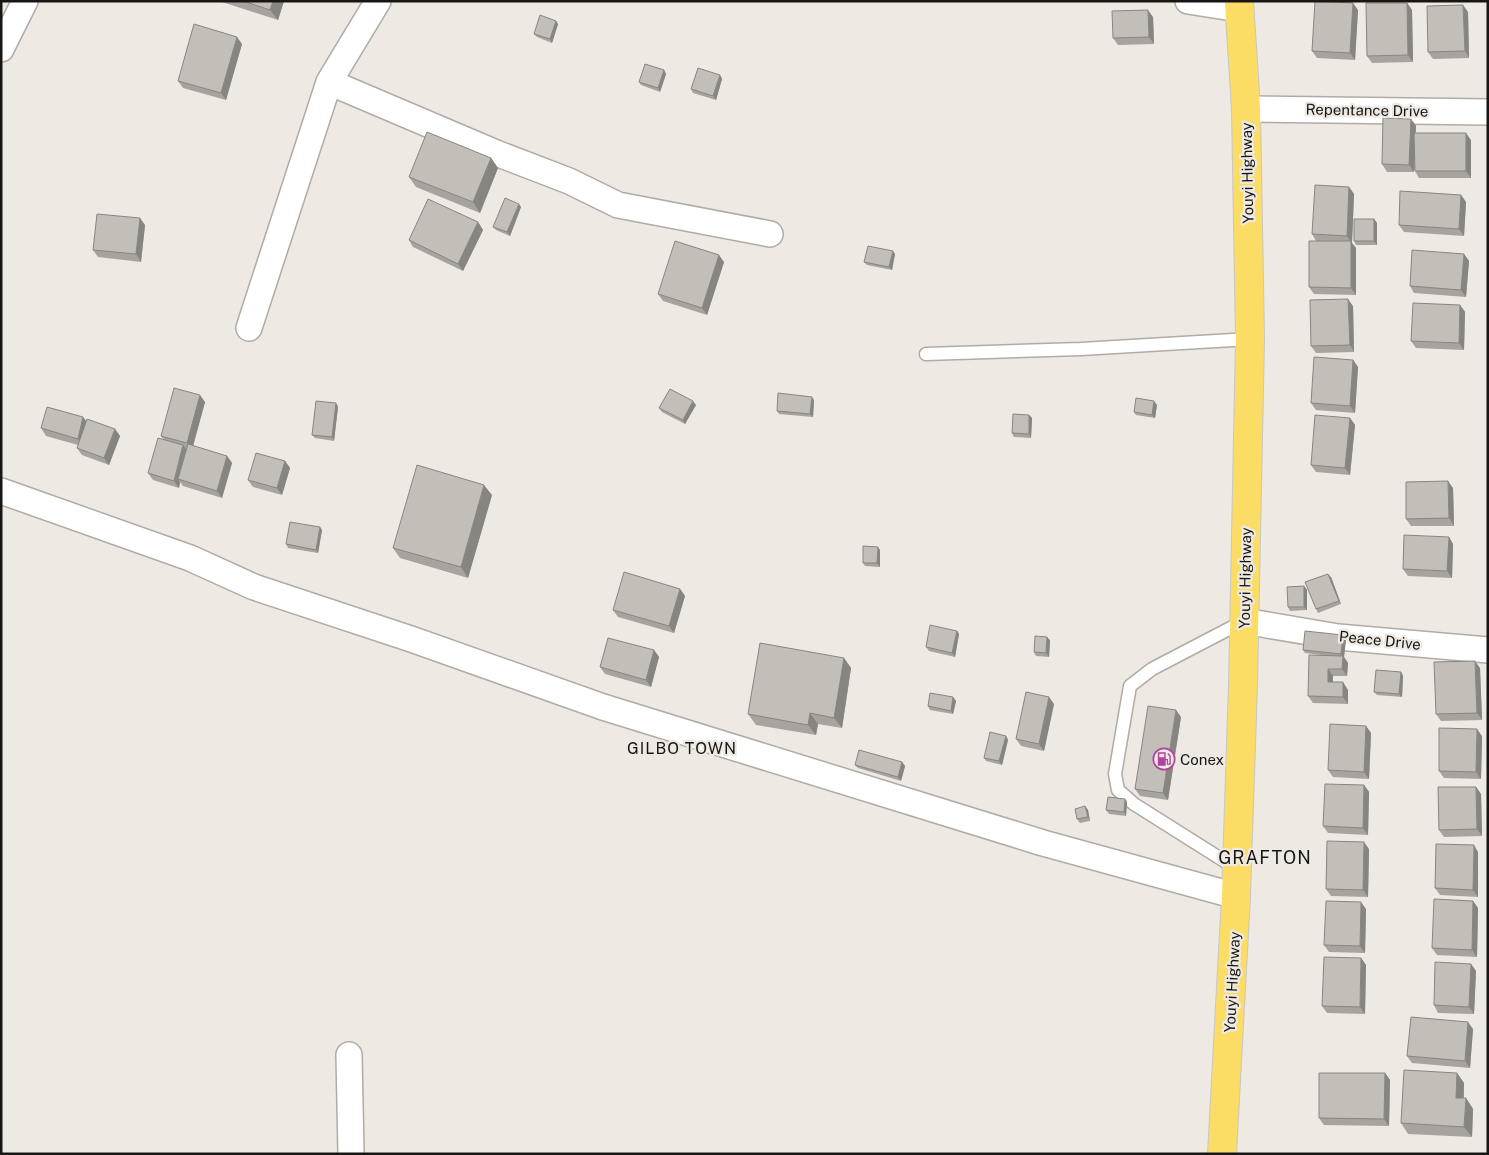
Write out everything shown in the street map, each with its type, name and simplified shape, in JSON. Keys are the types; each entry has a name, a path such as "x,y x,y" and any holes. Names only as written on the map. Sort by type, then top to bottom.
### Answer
{"main road":[{"name":"Youyi Highway","path":"1222,1154 1237,869 1250,339 1246,109 1239,5"}],"street":[{"path":"1,49 25,1"},
{"path":"249,328 329,82 378,1"},
{"path":"1188,1 1239,5"},
{"path":"329,82 496,153 569,181 618,205 770,234"},
{"name":"Repentance Drive","path":"1246,109 1488,112"},
{"path":"1,491 190,558 254,587 402,636 603,707 1043,843 1236,896"},
{"name":"Peace Drive","path":"1244,621 1338,637 1488,650"},
{"path":"349,1055 351,1154"}],"lane":[{"path":"926,354 1081,349 1250,339"},
{"path":"1237,869 1134,804 1118,790 1115,774 1130,686 1152,668 1244,621"}],"building":[{"path":"243,1 273,1 270,10"},
{"path":"1315,1 1353,3 1350,53 1312,51"},
{"path":"1366,3 1407,3 1408,55 1367,56"},
{"path":"1463,5 1465,51 1428,52 1427,6"},
{"path":"1148,10 1149,37 1113,38 1112,11"},
{"path":"540,15 556,21 550,39 534,34"},
{"path":"194,24 237,37 221,93 178,81"},
{"path":"645,64 664,70 658,88 639,82"},
{"path":"698,68 720,75 713,96 691,89"},
{"path":"1383,118 1411,119 1409,165 1382,164"},
{"path":"427,132 491,158 473,202 409,177"},
{"path":"1414,133 1466,133 1466,171 1415,171"},
{"path":"1315,185 1349,187 1347,236 1312,234"},
{"path":"1400,191 1461,195 1459,229 1399,225"},
{"path":"505,198 519,204 507,232 493,227"},
{"path":"428,199 478,222 458,264 409,240"},
{"path":"97,214 140,218 136,254 93,250"},
{"path":"1354,219 1374,219 1374,241 1354,241"},
{"path":"675,241 719,255 702,308 658,294"},
{"path":"1309,241 1351,241 1351,288 1309,287"},
{"path":"868,246 893,251 889,267 864,262"},
{"path":"1412,250 1464,254 1461,290 1410,286"},
{"path":"1348,299 1350,345 1311,346 1310,300"},
{"path":"1413,303 1460,305 1459,343 1411,341"},
{"path":"1314,357 1353,360 1350,406 1311,403"},
{"path":"174,388 200,395 187,443 161,436"},
{"path":"670,389 693,401 683,420 659,408"},
{"path":"778,393 812,397 810,414 777,411"},
{"path":"1136,398 1154,401 1152,415 1134,412"},
{"path":"316,401 336,403 332,437 312,435"},
{"path":"47,407 83,417 78,439 41,428"},
{"path":"1013,414 1029,415 1029,434 1012,433"},
{"path":"1315,415 1350,418 1345,468 1311,465"},
{"path":"87,419 115,429 104,458 77,448"},
{"path":"158,438 183,445 174,481 148,473"},
{"path":"188,444 227,456 217,491 178,479"},
{"path":"256,453 285,461 277,488 248,480"},
{"path":"417,465 484,485 461,567 393,548"},
{"path":"1448,481 1449,518 1406,519 1406,482"},
{"path":"290,522 320,527 316,550 286,544"},
{"path":"1404,535 1449,537 1447,571 1403,569"},
{"path":"863,546 878,547 877,563 863,563"},
{"path":"624,572 680,589 669,626 613,610"},
{"path":"1328,574 1339,601 1316,609 1305,582"},
{"path":"1304,586 1304,607 1288,607 1287,587"},
{"path":"930,625 957,631 952,653 926,647"},
{"path":"1305,631 1343,635 1341,654 1303,650"},
{"path":"1035,636 1047,637 1046,653 1034,652"},
{"path":"608,638 654,650 646,680 600,667"},
{"path":"760,643 844,658 834,718 810,713 808,725 748,714"},
{"path":"1309,655 1343,656 1342,669 1328,669 1328,682 1343,682 1343,697 1308,696"},
{"path":"1475,661 1477,713 1436,714 1434,662"},
{"path":"1376,670 1401,672 1399,694 1374,692"},
{"path":"1026,692 1049,697 1039,744 1016,739"},
{"path":"930,693 953,697 951,711 928,706"},
{"path":"1148,706 1176,710 1163,793 1135,789"},
{"path":"1330,724 1366,726 1364,772 1328,770"},
{"path":"1439,728 1477,729 1476,772 1439,771"},
{"path":"990,732 1006,736 999,761 984,758"},
{"path":"859,750 902,762 898,777 855,765"},
{"path":"1325,784 1364,785 1363,828 1323,826"},
{"path":"1438,787 1476,787 1477,829 1439,830"},
{"path":"1108,797 1125,799 1124,812 1106,810"},
{"path":"1085,806 1088,817 1077,819 1075,809"},
{"path":"1327,841 1364,842 1363,890 1326,889"},
{"path":"1436,844 1474,845 1473,890 1435,888"},
{"path":"1434,899 1473,901 1472,950 1432,948"},
{"path":"1326,901 1361,902 1360,946 1324,945"},
{"path":"1324,957 1361,958 1360,1007 1322,1006"},
{"path":"1435,962 1471,964 1469,1007 1434,1005"},
{"path":"1411,1017 1468,1022 1465,1061 1407,1056"},
{"path":"1404,1070 1457,1073 1456,1098 1466,1098 1464,1127 1401,1123"},
{"path":"1319,1073 1385,1073 1384,1119 1319,1118"}],"place":[{"name":"Conex","path":"1164,759"}],"district":[{"name":"GILBO TOWN","path":"682,748"},
{"name":"GRAFTON","path":"1265,857"}]}
